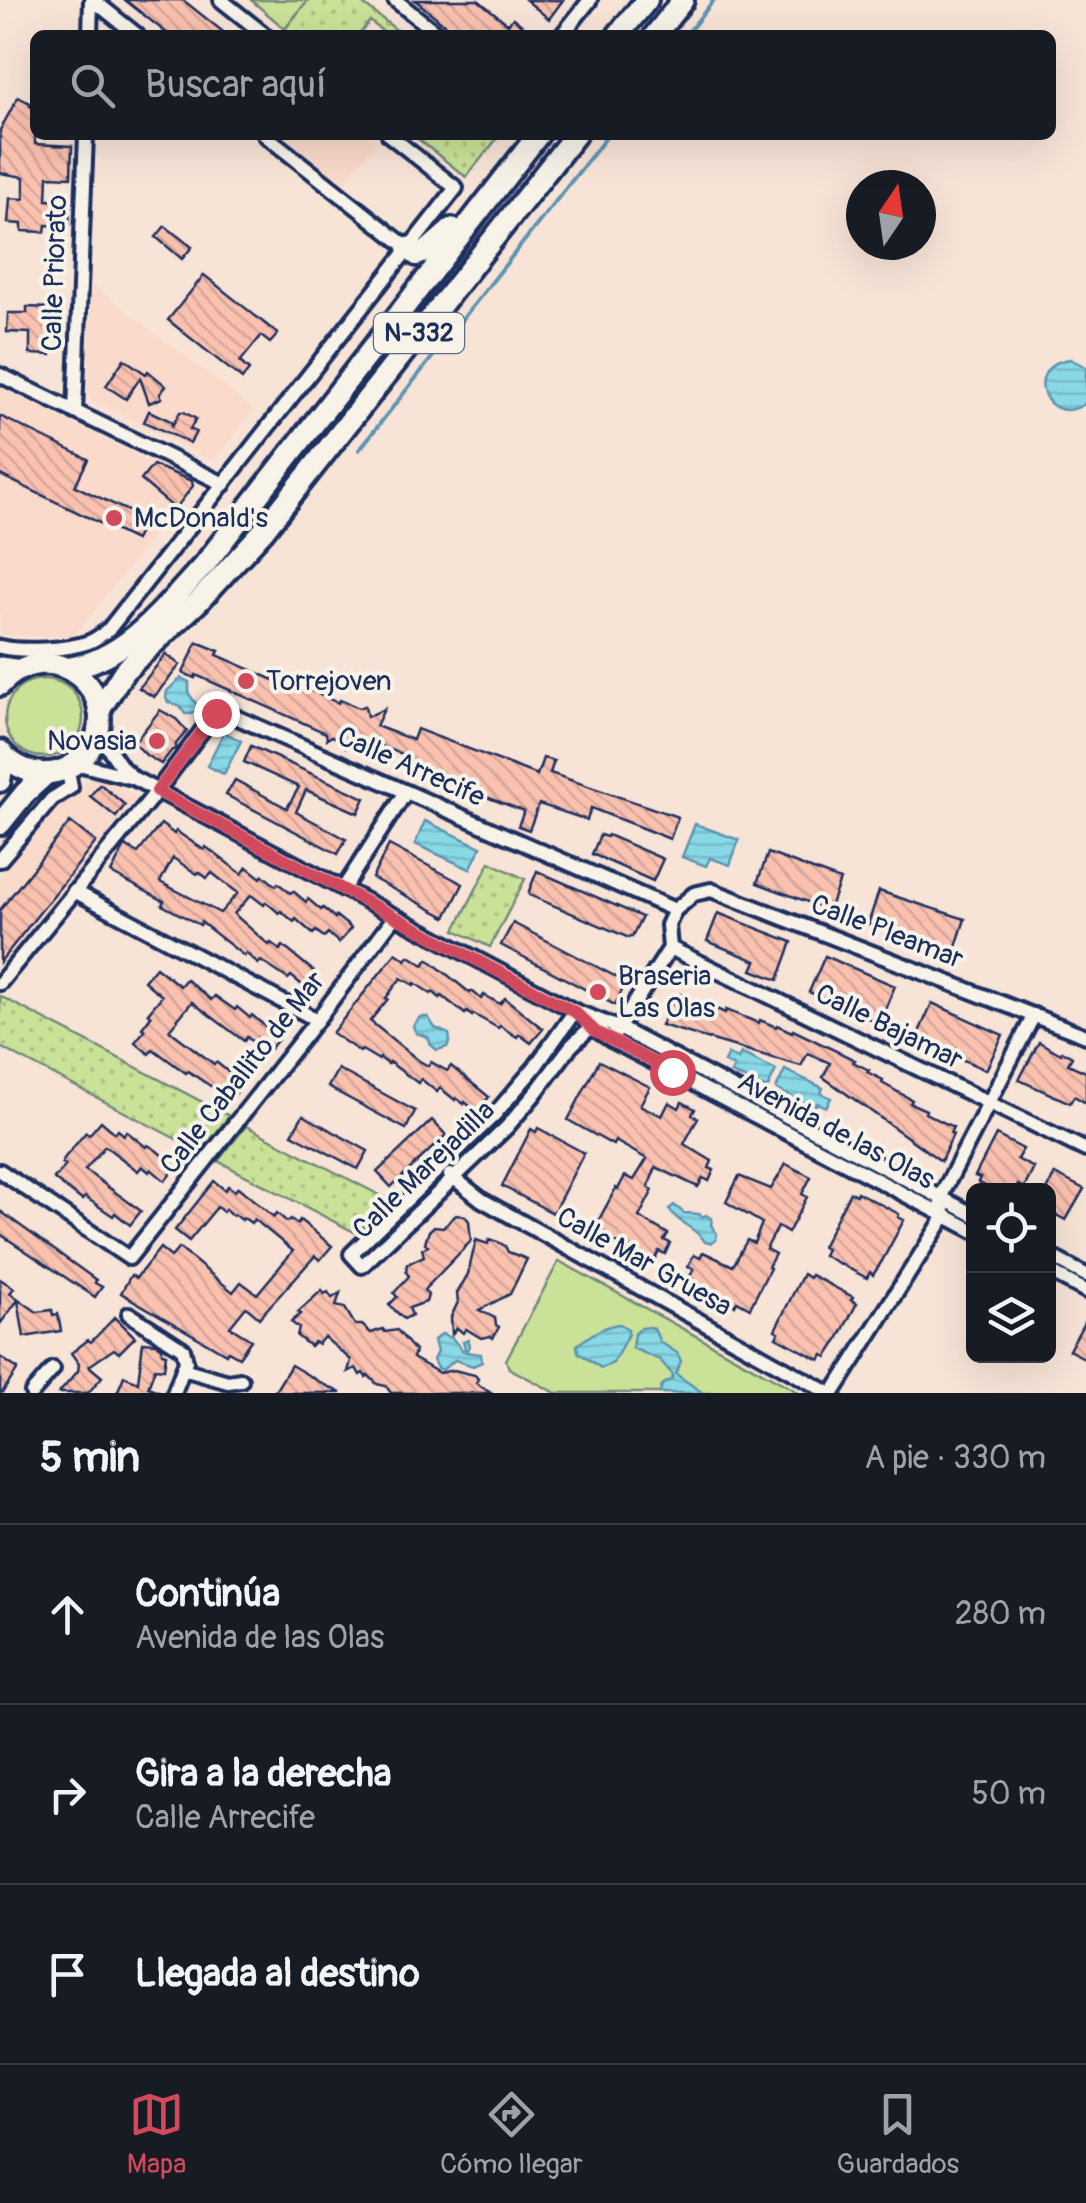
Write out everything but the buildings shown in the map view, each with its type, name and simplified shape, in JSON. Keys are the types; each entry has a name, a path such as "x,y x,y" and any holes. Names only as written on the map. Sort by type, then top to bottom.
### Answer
{"highway":[{"path":"622,30 647,0"},
{"path":"659,30 683,0"},
{"name":"N-332","path":"0,685 10,674 10,666 44,663 68,668 96,662 124,644 163,609 205,564 534,140"},
{"name":"N-332","path":"0,824 24,794 85,754 124,672 198,602 263,531 572,140"},
{"path":"408,248 417,255 426,251 501,183"},
{"path":"68,668 92,690 98,721"},
{"path":"2,754 24,769 63,768"},
{"path":"0,781 2,754"}],"street":[{"path":"90,30 92,0"},
{"path":"92,0 131,30"},
{"path":"221,0 259,30"},
{"path":"394,0 432,30"},
{"path":"566,30 590,0"},
{"name":"Calle Priorato","path":"75,412 86,140"},
{"path":"270,140 408,248"},
{"path":"0,647 73,647 102,635 456,188 395,140"},
{"path":"0,375 224,484"},
{"name":"Calle Arrecife","path":"157,791 213,716 222,711 674,910"},
{"name":"Avenida de las Olas","path":"98,721 122,768 132,778 575,1012 592,1016 615,1034 966,1227"},
{"path":"0,860 52,798 71,786 63,768"},
{"name":"Avenida de las Olas","path":"63,768 132,778"},
{"path":"0,983 157,791"},
{"path":"343,889 406,792"},
{"name":"Calle Pleamar","path":"674,910 694,894 711,890 1086,1036"},
{"path":"74,891 317,1020"},
{"path":"615,1034 670,948 668,926 674,910"},
{"name":"Calle Caballito de Mar","path":"0,1171 129,1258 394,916"},
{"name":"Calle Bajamar","path":"670,948 1086,1150"},
{"name":"Avenida de las Olas","path":"575,1012 590,1028 615,1034 966,1212"},
{"name":"Calle Marejadilla","path":"575,1012 513,1095 350,1254 362,1266 506,1127 570,1046 590,1028"},
{"path":"831,1393 945,1216 940,1198 1034,1016"},
{"name":"Calle Mar Gruesa","path":"441,1167 482,1200 831,1393"},
{"path":"1056,1259 1086,1275"},
{"path":"1052,1273 1086,1290"},
{"path":"128,1314 184,1349 186,1357 174,1393"},
{"path":"32,1393 53,1369"},
{"path":"183,1370 228,1382 241,1380"}],"shaded area":[{"path":"281,140 378,142 340,187"},
{"path":"92,284 254,410 217,457 210,459 91,400 87,393"},
{"path":"0,388 153,465 189,479 193,486 71,636 0,635"},
{"path":"97,775 136,799 0,971 0,877 65,797"}],"green space":[{"path":"251,0 308,0 285,29"},
{"path":"308,0 358,0 397,30 381,30 370,21 363,30 285,29"},
{"path":"419,140 496,140 466,177"},
{"path":"36,679 52,679 77,696 83,718 77,740 66,751 52,757 36,757 11,740 5,726 5,710 22,685"},
{"path":"490,862 525,879 490,947 455,930"},
{"path":"0,996 229,1116 201,1152 0,1047"},
{"path":"246,1126 391,1201 356,1233 218,1161"},
{"path":"559,1261 798,1393 556,1393 509,1368 506,1360"}],"water":[{"path":"1070,359 1086,367 1086,403 1060,409 1044,394 1043,383 1046,372 1055,364"},
{"path":"181,678 189,682 189,694 197,705 191,714 185,714 166,698 167,691"},
{"path":"224,732 241,741 224,774 207,766"},
{"path":"425,821 481,847 470,869 415,844"},
{"path":"695,824 739,840 730,865 710,858 706,866 682,857"},
{"path":"420,1017 428,1017 435,1028 449,1034 447,1047 437,1050 428,1037 416,1033 413,1026"},
{"path":"741,1053 776,1070 767,1089 731,1073 734,1067 724,1062 728,1054 738,1059"},
{"path":"785,1070 823,1088 821,1093 831,1098 826,1107 817,1103 814,1108 776,1089"},
{"path":"674,1205 684,1213 712,1219 716,1240 705,1242 673,1214 669,1209"},
{"path":"620,1324 628,1329 628,1334 613,1363 601,1368 578,1352 577,1345 587,1338"},
{"path":"641,1328 654,1329 660,1342 677,1353 681,1361 676,1374 703,1393 660,1393 662,1385 673,1375 660,1360 632,1348 634,1334"},
{"path":"442,1334 452,1338 463,1351 463,1342 468,1340 466,1352 481,1354 482,1362 473,1366 455,1360 442,1370 437,1368 433,1360 437,1352 434,1340"}],"waterway":[{"path":"607,30 631,0"},
{"path":"690,30 714,0"},
{"path":"494,171 519,140"},
{"path":"359,450 604,140"}],"place":[{"name":"McDonald's","path":"114,518"},
{"name":"Torrejoven","path":"246,681"},
{"name":"Novasia","path":"157,741"},
{"name":"Braseria Las Olas","path":"598,992"}],"route":[{"path":"216,713 157,791 575,1012 596,1032 672,1072"}]}
